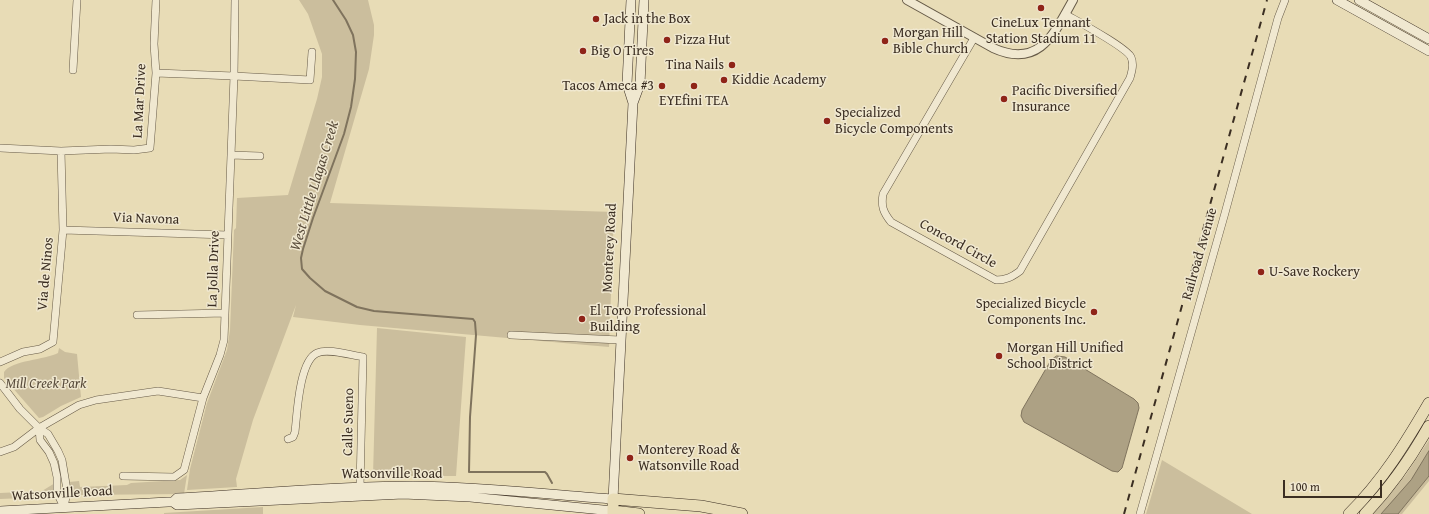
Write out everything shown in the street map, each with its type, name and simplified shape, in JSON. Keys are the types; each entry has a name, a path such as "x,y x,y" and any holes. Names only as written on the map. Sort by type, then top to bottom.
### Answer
{"main road":[{"name":"Monterey Road","path":"631,0 627,84 633,103"},
{"name":"Monterey Road","path":"613,512 620,340 633,103 640,84 644,0"},
{"path":"1337,0 1429,51"},
{"path":"1360,0 1429,39"},
{"path":"1398,34 1402,24"},
{"path":"1349,514 1371,491 1390,467 1429,403"},
{"path":"1365,514 1396,478 1429,426"},
{"name":"Watsonville Road","path":"227,499 288,490 413,486 613,499"},
{"name":"Watsonville Road","path":"0,511 172,502 177,498 194,501 360,495 423,495 477,498 613,512"},
{"path":"613,499 701,506 742,514"},
{"path":"613,512 639,514"}],"street":[{"path":"73,70 77,0"},
{"name":"La Mar Drive","path":"0,148 61,151 111,149 134,150 150,148 156,73 154,44 156,0"},
{"name":"La Jolla Drive","path":"122,476 174,477 184,470 203,398 220,355 224,340 234,76 235,0"},
{"path":"907,0 974,38 1002,52 1011,54 1024,54 1040,48 1045,44 1053,34 1073,0"},
{"name":"Railroad Avenue","path":"1140,514 1225,213 1278,18 1285,0"},
{"name":"Concord Circle","path":"974,38 883,194 881,205 884,215 891,222 996,280 1006,280 1020,271 1130,78 1133,68 1131,57 1123,48 1065,14"},
{"path":"156,73 310,80 312,52"},
{"name":"Via de Ninos","path":"0,362 23,352 40,349 53,342 63,230 61,151"},
{"path":"231,155 260,156"},
{"name":"Via Navona","path":"63,230 228,235"},
{"path":"137,315 225,313"},
{"path":"511,335 620,340"},
{"name":"Calle Sueno","path":"288,438 293,437 295,432 299,394 303,377 309,362 316,353 327,351 363,357 360,487"},
{"path":"0,383 20,409 39,428 40,440 49,452 54,463 57,477 57,493 64,507"},
{"path":"0,452 14,447 39,428 79,405 96,400 158,391 203,398"}],"green space":[{"path":"299,0 368,0 374,25 369,69 330,203 614,212 609,347 360,325 293,317 296,305 253,420 236,479 237,487 187,490 190,469 207,403 227,350 230,330 234,230 236,228 237,198 288,195 317,99 322,77 322,54 308,14"},
{"path":"377,328 466,337 456,476 373,476"},
{"name":"Mill Creek Park","path":"59,348 65,352 77,354 81,397 39,418 4,378 4,372 14,365 58,353"},
{"path":"1429,440 1429,481 1402,514 1373,514 1405,476"},
{"path":"1162,460 1252,514 1146,514"},
{"path":"187,475 184,494 76,495 71,493 69,489 69,482 79,481 80,487 127,485 131,483 180,480"},
{"path":"55,483 52,494 48,497 0,499 0,493 42,491"},
{"path":"263,507 263,514 164,514 164,513"}],"shaded area":[{"path":"1057,356 1065,357 1134,399 1138,403 1139,408 1122,468 1118,472 1112,471 1024,422 1021,416 1022,410 1051,360"},
{"path":"1429,451 1429,476 1398,514 1381,514 1411,480"}],"waterway":[{"name":"West Little Llagas Creek","path":"333,0 346,20 353,35 356,52 355,79 351,107 344,134 303,249 301,258 302,269 325,291 357,307 374,311 473,319 475,322 476,335 470,417 469,472 545,472 552,483"}],"railway":[{"path":"1124,514 1267,0"}],"place":[{"name":"CineLux Tennant Station Stadium 11","path":"1041,8"},
{"name":"Jack in the Box","path":"596,19"},
{"name":"Pizza Hut","path":"667,40"},
{"name":"Morgan Hill Bible Church","path":"885,41"},
{"name":"Big O Tires","path":"583,51"},
{"name":"Tina Nails","path":"732,65"},
{"name":"Kiddie Academy","path":"724,80"},
{"name":"Tacos Ameca #3","path":"662,86"},
{"name":"EYEfini TEA","path":"694,86"},
{"name":"Pacific Diversified Insurance","path":"1004,99"},
{"name":"Specialized Bicycle Components","path":"827,121"},
{"name":"U-Save Rockery","path":"1261,272"},
{"name":"Specialized Bicycle Components Inc.","path":"1094,312"},
{"name":"El Toro Professional Building","path":"582,319"},
{"name":"Morgan Hill Unified School District","path":"999,356"},
{"name":"Monterey Road & Watsonville Road","path":"630,458"}]}
